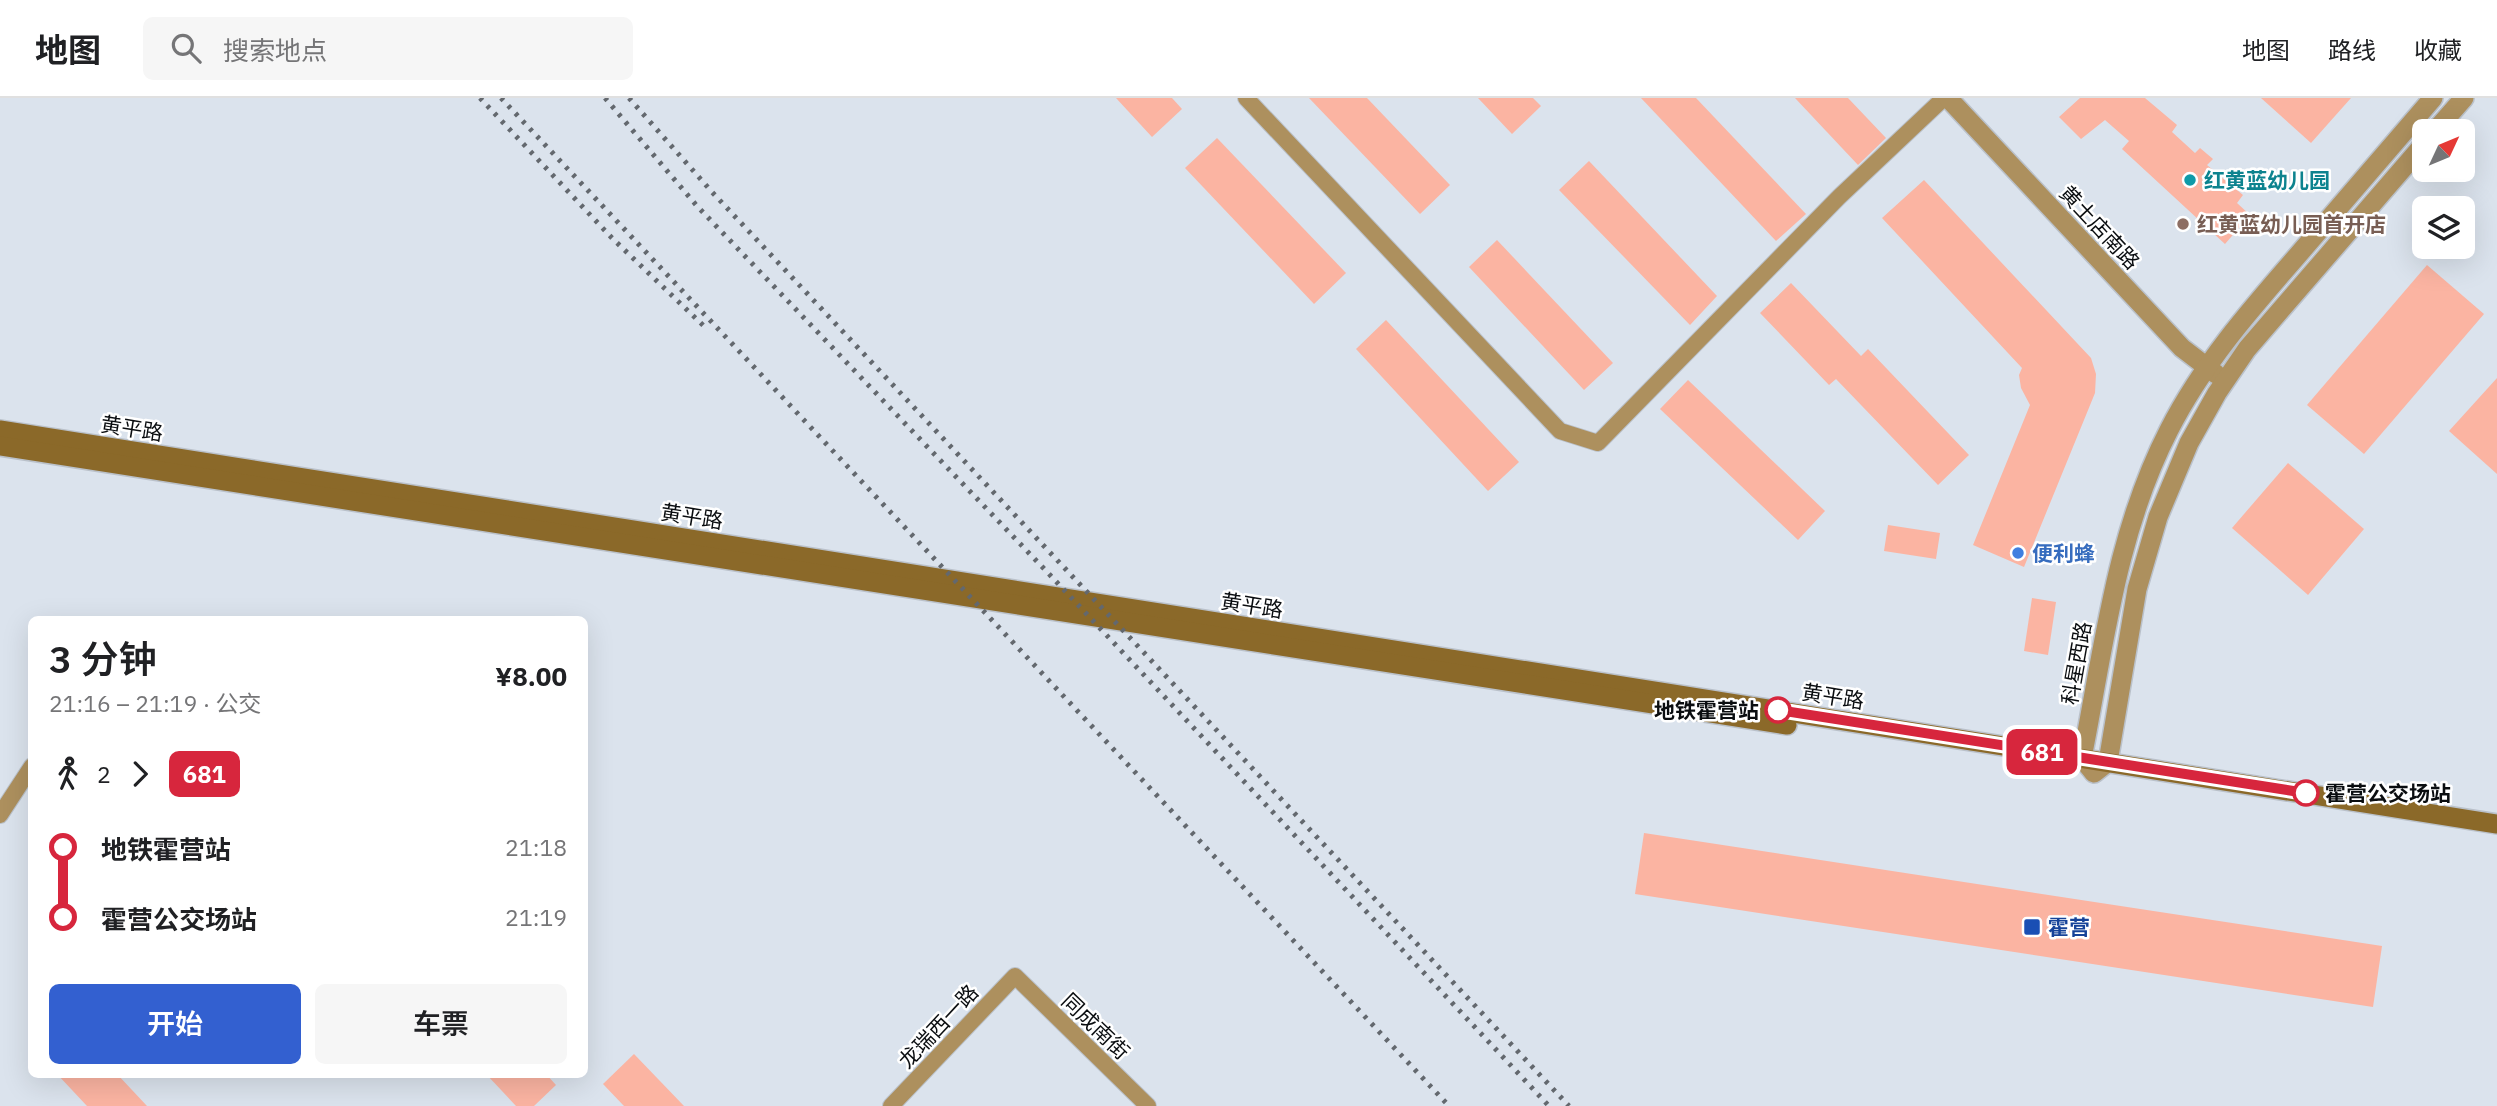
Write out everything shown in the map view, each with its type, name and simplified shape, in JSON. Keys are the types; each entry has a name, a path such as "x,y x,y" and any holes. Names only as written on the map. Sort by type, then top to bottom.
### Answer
{"main road":[{"name":"黄平路","path":"0,430 2095,765 2497,836"},
{"name":"黄平路","path":"0,446 2497,824"}],"street":[{"path":"1246,98 1560,431 1598,443 1839,197 1946,98"},
{"name":"黄土店南路","path":"1946,98 2182,348 2226,379"},
{"name":"科星西路","path":"2095,765 2115,582 2136,509 2169,430 2207,367 2243,318 2433,98"},
{"path":"2446,119 2464,98"},
{"path":"2095,765 2144,561 2179,464 2226,379 2260,333 2412,158"},
{"path":"0,815 28,772"},
{"name":"龙瑞西一路","path":"891,1106 1015,976"},
{"name":"同成南街","path":"1015,976 1148,1106"}],"building":[{"path":"1116,98 1172,98 1182,109 1152,137"},
{"path":"1309,98 1367,98 1450,185 1420,214"},
{"path":"1478,98 1533,98 1541,106 1512,134"},
{"path":"1641,98 1696,98 1806,214 1776,241"},
{"path":"1795,98 1848,98 1886,138 1858,165"},
{"name":"红黄蓝幼儿园","path":"2080,98 2145,98 2177,125 2172,132 2195,153 2200,148 2213,159 2207,165 2243,195 2237,203 2250,215 2225,244 2122,149 2129,141 2105,120 2081,139 2059,117"},
{"path":"2261,98 2351,98 2311,143"},
{"path":"1217,138 1346,273 1314,304 1185,168"},
{"path":"1589,161 1717,296 1690,325 1559,190"},
{"path":"1924,180 2091,358 2096,374 2095,393 2024,567 1973,545 2030,405 2021,388 2019,375 2022,368 1882,218"},
{"path":"1497,240 1613,363 1584,390 1469,267"},
{"path":"2427,265 2484,314 2364,454 2307,405"},
{"path":"1791,283 1861,356 1868,349 1969,455 1938,485 1836,379 1829,385 1760,313"},
{"path":"1386,320 1519,462 1488,491 1356,349"},
{"path":"2497,378 2497,474 2449,431"},
{"path":"1688,380 1825,511 1798,540 1660,409"},
{"path":"2288,463 2364,529 2308,595 2232,528"},
{"path":"1888,525 1940,533 1936,559 1884,551"},
{"path":"2032,598 2056,602 2048,655 2024,651"},
{"path":"1644,833 2382,946 2373,1007 1635,894"},
{"path":"634,1054 684,1106 624,1106 603,1084"},
{"path":"61,1078 121,1078 147,1106 87,1106"},
{"path":"490,1078 550,1078 556,1085 534,1106 516,1106"}],"railway":[{"path":"480,98 612,238 708,330"},
{"path":"501,98 1449,1106"},
{"path":"605,98 697,206 1050,575 1549,1106"},
{"path":"629,98 712,192 1569,1106"}],"bus line":[{"name":"681","path":"1778,710 2306,793"}],"place":[{"name":"红黄蓝幼儿园","path":"2190,180"},
{"name":"红黄蓝幼儿园首开店","path":"2183,224"},
{"name":"便利蜂","path":"2018,553"},
{"name":"地铁霍营站","path":"1778,710"},
{"name":"霍营公交场站","path":"2306,793"},
{"name":"霍营","path":"2032,927"}]}
